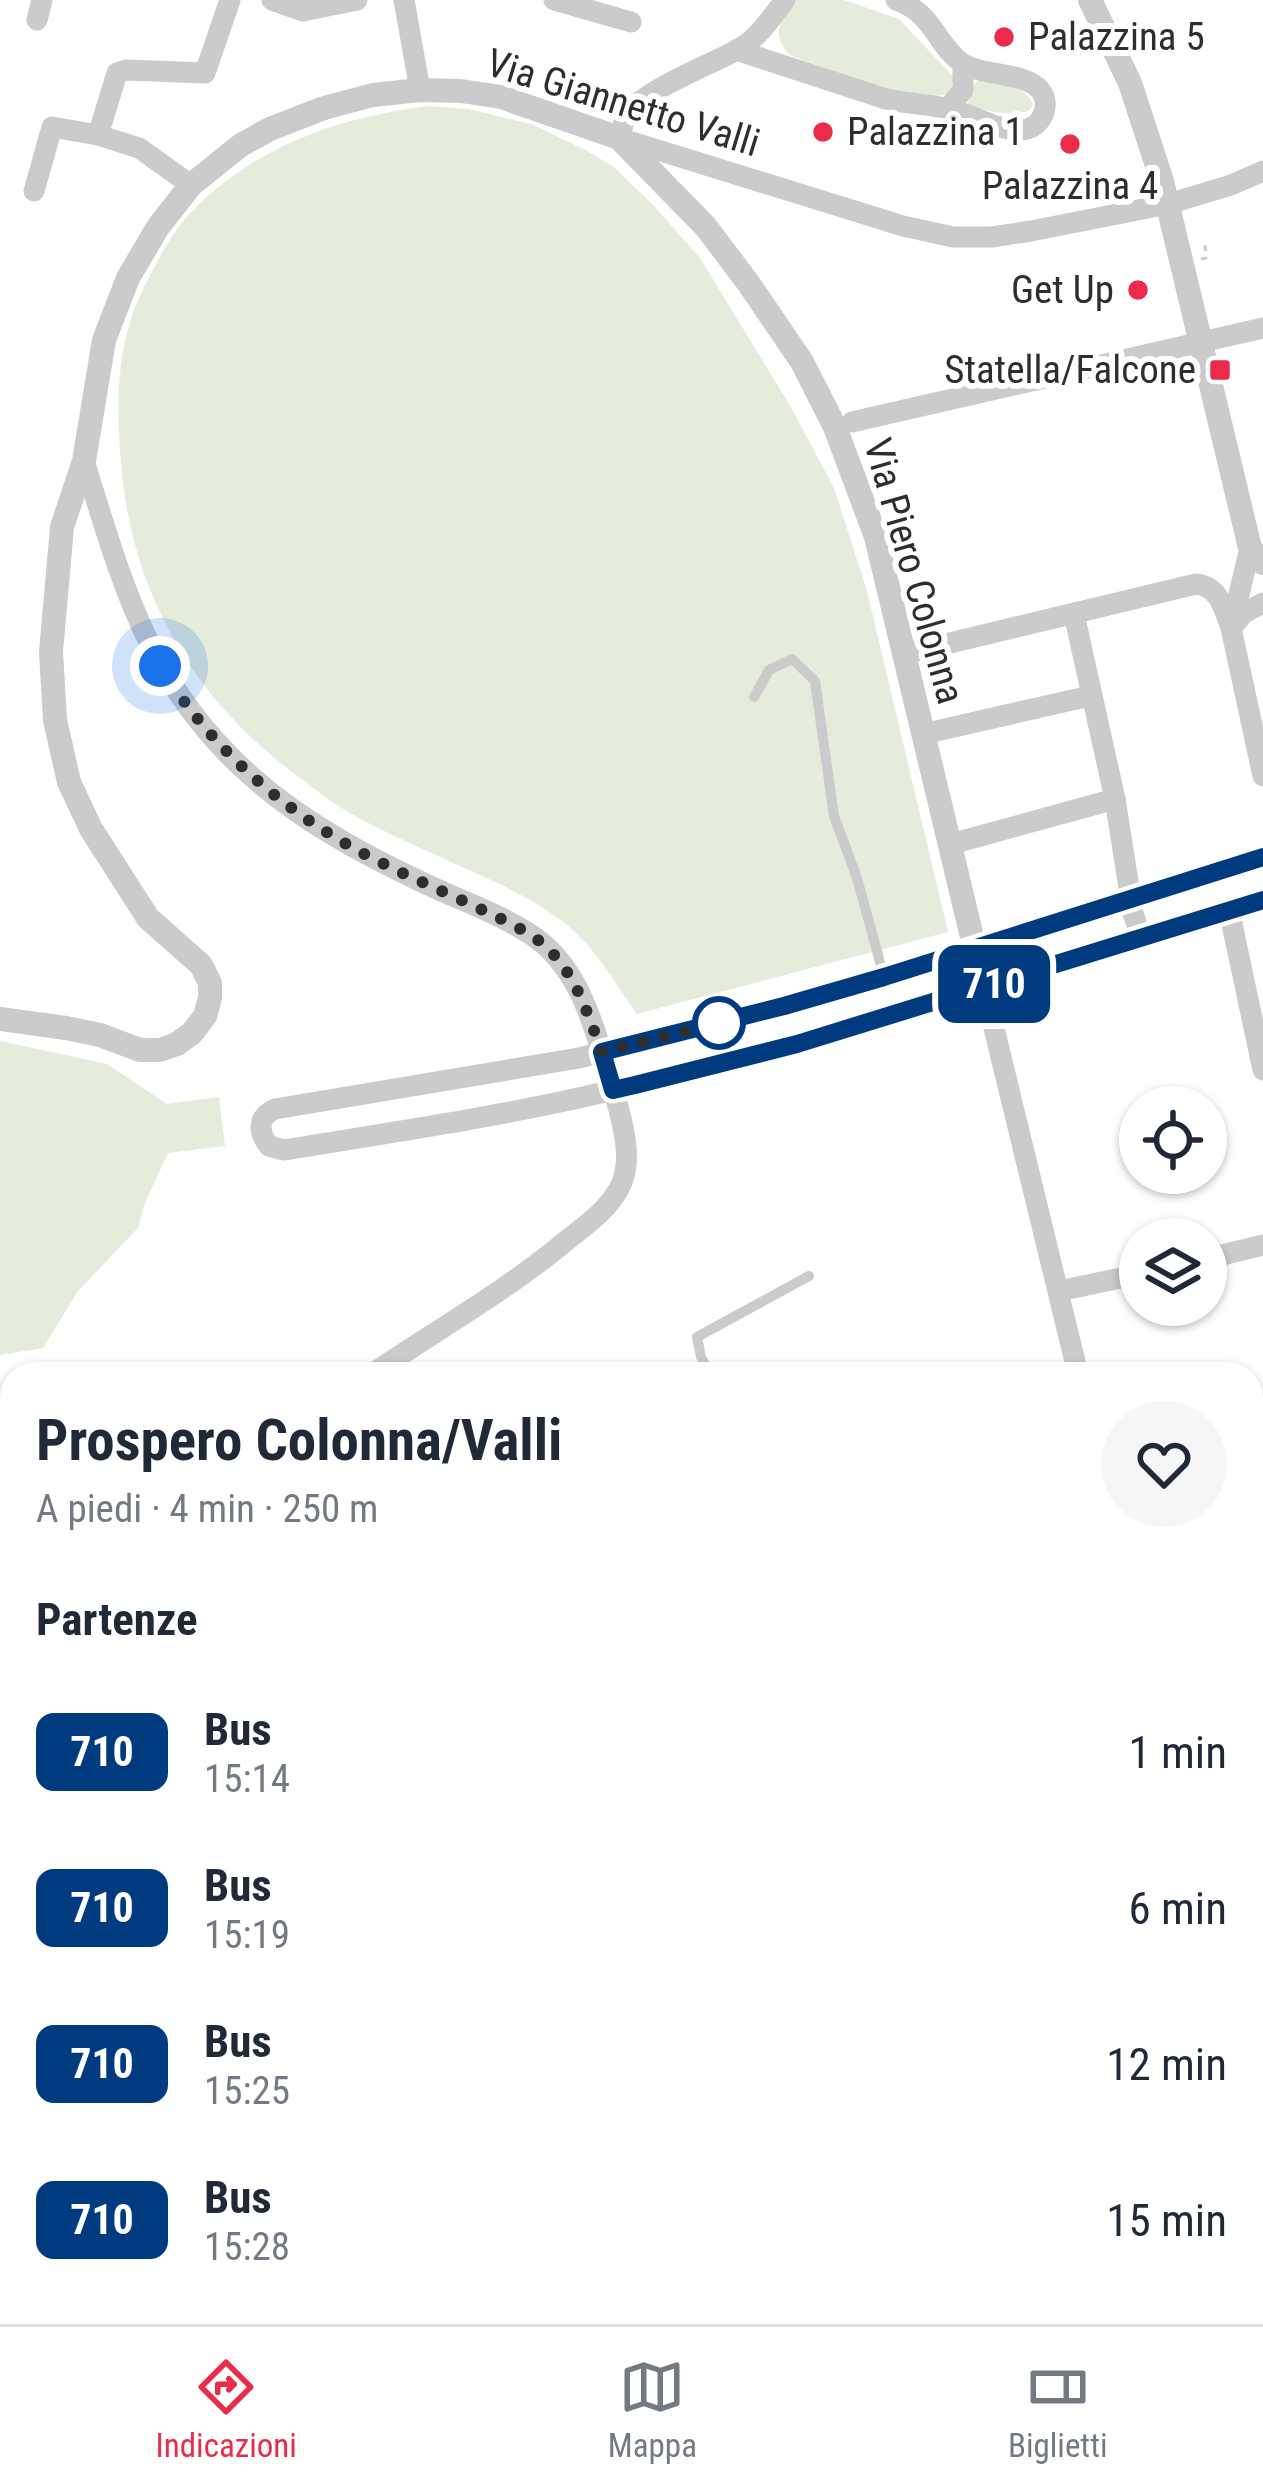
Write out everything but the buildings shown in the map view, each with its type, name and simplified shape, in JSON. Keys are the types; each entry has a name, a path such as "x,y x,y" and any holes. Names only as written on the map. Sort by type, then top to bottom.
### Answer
{"street":[{"path":"98,135 117,73 205,74 230,0"},
{"path":"272,0 302,10 357,0"},
{"path":"404,0 421,89"},
{"path":"554,0 631,22"},
{"path":"619,137 636,104 736,50 763,29 785,0"},
{"path":"736,50 886,99 948,108 1020,130 1031,128 1045,114 1045,100 1035,85 964,64 923,15 896,0"},
{"path":"1090,0 1130,83 1168,203 1257,555 1231,628"},
{"path":"948,108 964,87 964,64"},
{"name":"Via Giannetto Valli","path":"390,1362 534,1268 614,1197 627,1157 602,1052 574,980 560,960 542,942 510,923 374,859 313,824 251,776 196,719 160,666 136,619 83,461 99,361 111,319 137,260 190,185 270,129 373,95 421,89 501,98 903,226 953,237 1013,234 1168,203 1263,171"},
{"path":"34,191 52,127 139,148 190,185"},
{"name":"Via Piero Colonna","path":"619,137 706,227 776,323 835,427 888,581 984,987"},
{"path":"852,422 1263,328"},
{"path":"0,1019 100,1035 140,1050 160,1050 192,1033 205,1016 210,998 206,971 148,918 91,829 73,794 61,753 51,652 62,526 83,461"},
{"path":"904,654 1207,585 1231,628 1263,776"},
{"path":"1231,628 1244,613 1263,603"},
{"path":"1074,614 1141,938"},
{"path":"923,734 1090,696"},
{"path":"951,844 1115,799"},
{"path":"1263,857 784,1006 602,1052 275,1109 263,1117 261,1134 269,1146 284,1150 613,1090 797,1044 1263,900"},
{"path":"1105,908 1116,946"},
{"path":"1229,910 1263,1070"},
{"path":"984,987 1075,1362"},
{"path":"1227,1253 1263,1245"},
{"path":"1059,1292 1119,1279"}],"lane":[{"path":"754,697 769,670 792,659 815,681 834,816 884,977"},
{"path":"704,1362 697,1337 809,1276"}],"path":[{"path":"1200,259 1206,258 1205,245"}],"green space":[{"path":"792,0 844,0 899,19 954,78 949,93 894,91 790,55 779,35"},
{"path":"981,77 1018,89 1033,105 1029,111 1006,113 968,104 971,88"},
{"path":"429,106 469,109 534,125 587,151 614,167 700,258 834,488 867,591 948,932 637,1014 598,957 566,924 527,898 372,825 328,799 233,719 180,650 143,571 123,483 118,408 122,359 144,287 180,225 238,173 329,128"},
{"path":"0,1041 107,1064 167,1104 219,1097 225,1146 168,1153 138,1228 78,1291 43,1348 0,1355"}],"bus line":[{"name":"710","path":"1263,857 884,977 602,1052 613,1090 635,1085 879,1020 1263,900"}],"place":[{"name":"Palazzina 5","path":"1004,37"},
{"name":"Palazzina 1","path":"823,132"},
{"name":"Palazzina 4","path":"1070,144"},
{"name":"Get Up","path":"1138,290"},
{"name":"Statella/Falcone","path":"1220,370"}],"route":[{"path":"160,666 222,748 295,812 374,859 528,933 550,950 574,980 602,1052 719,1023"}]}
